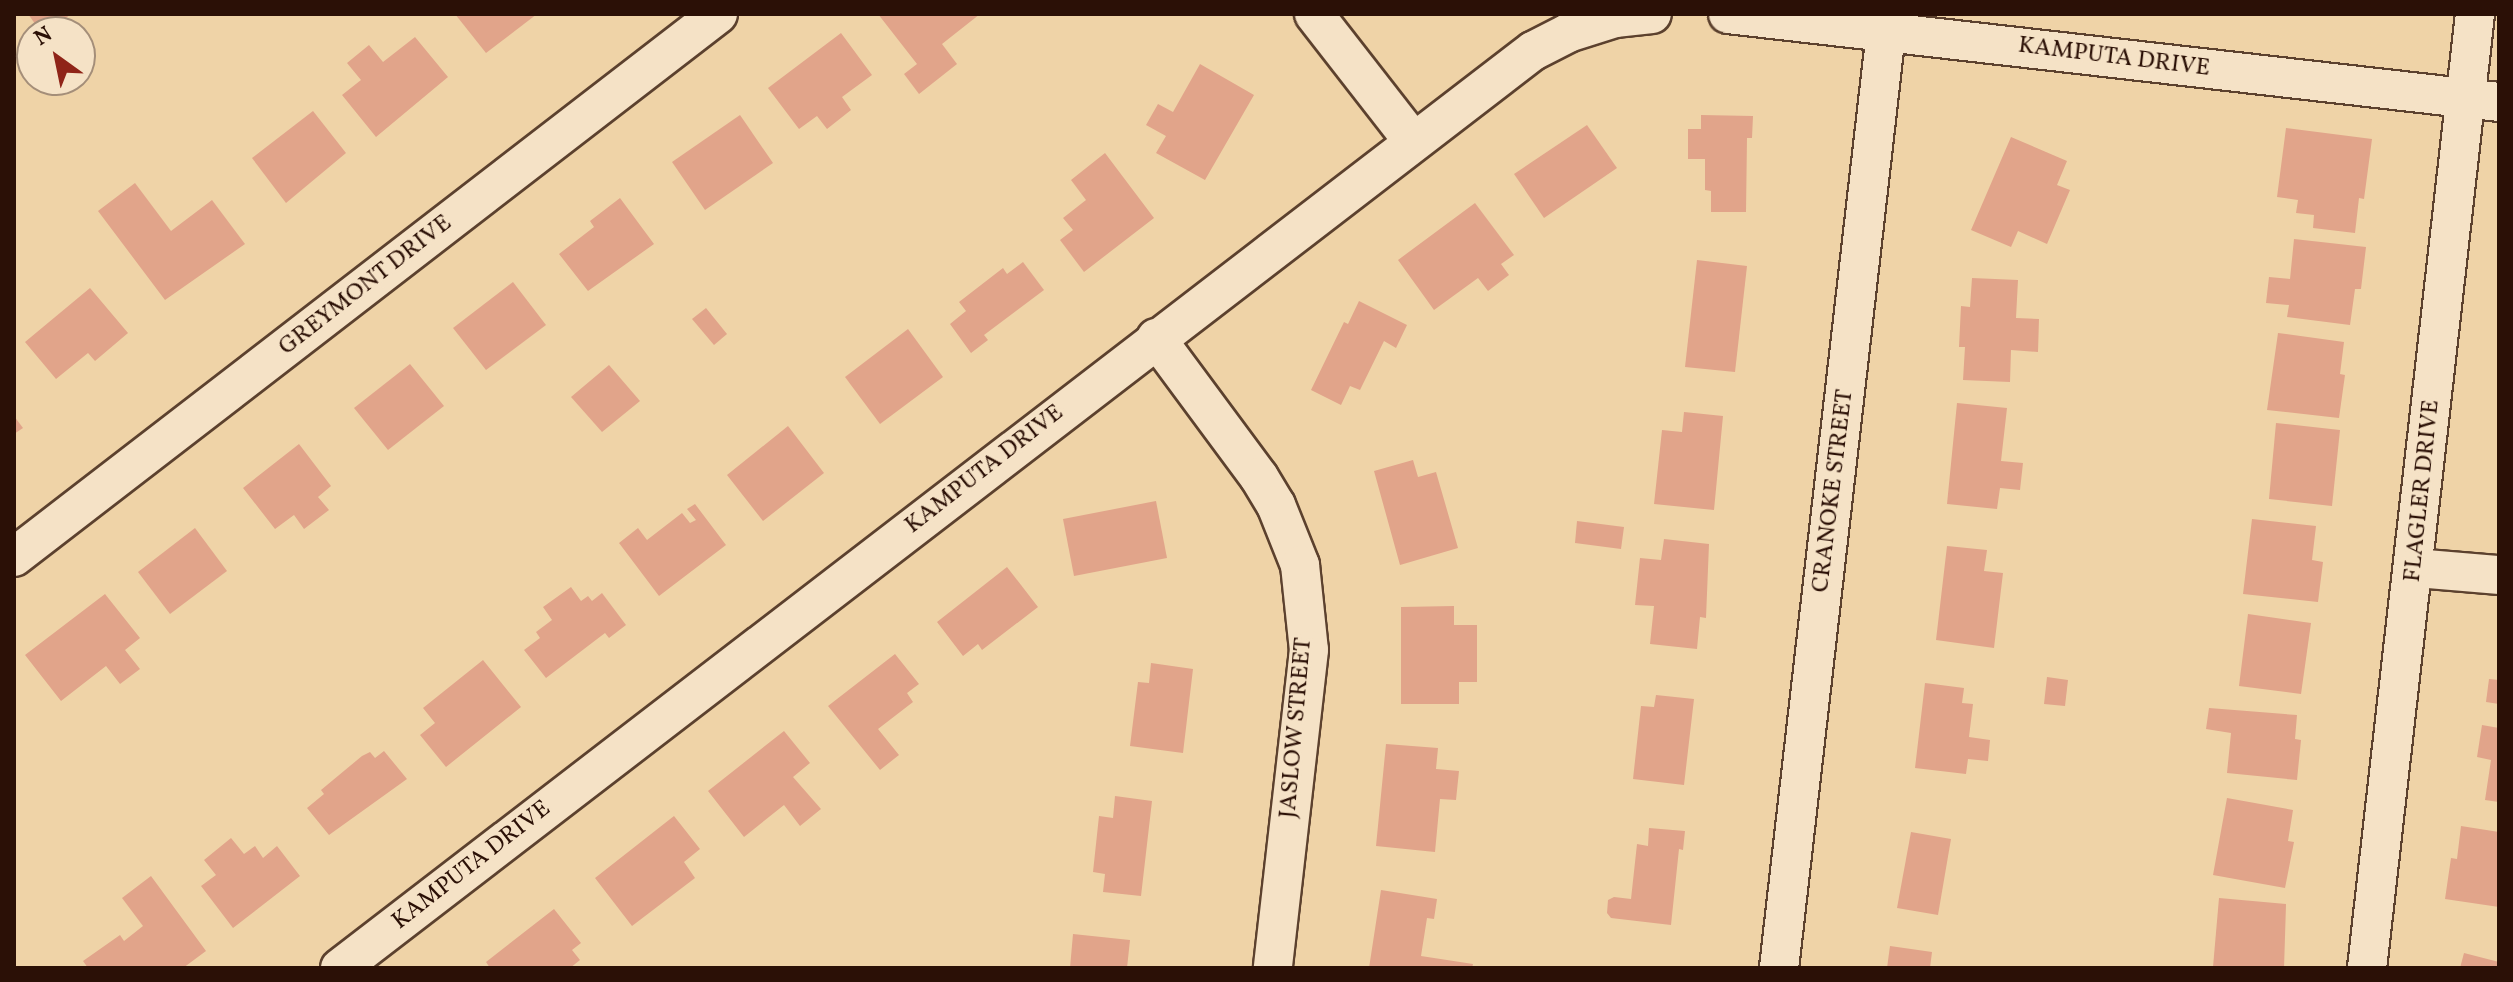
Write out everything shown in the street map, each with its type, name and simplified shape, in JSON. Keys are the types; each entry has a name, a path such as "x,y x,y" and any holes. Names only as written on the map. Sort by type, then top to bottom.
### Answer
{"street":[{"name":"GREYMONT DRIVE","path":"14,557 718,14"},
{"path":"1314,14 1412,140"},
{"name":"KAMPUTA DRIVE","path":"340,968 1412,140 1533,51 1568,33 1615,18 1652,14"},
{"name":"KAMPUTA DRIVE","path":"1728,14 1887,23 2482,100"},
{"name":"FLAGLER DRIVE","path":"2367,968 2415,568 2482,100 2475,14"},
{"name":"CRANOKE STREET","path":"1779,968 1887,23"},
{"name":"JASLOW STREET","path":"1156,338 1265,487 1276,505 1300,565 1309,650 1273,968"},
{"path":"2415,568 2499,575"}],"building":[{"path":"28,14 71,14 68,16"},
{"path":"455,14 537,14 486,53"},
{"path":"878,14 980,14 942,44 957,64 919,94 904,74 917,64"},
{"path":"841,33 872,75 842,97 851,110 827,129 817,116 799,129 768,88"},
{"path":"415,37 448,77 376,137 342,95 361,80 347,63 369,45 383,62"},
{"path":"1200,64 1254,95 1205,180 1156,153 1166,136 1146,125 1158,104 1173,112"},
{"path":"313,111 346,153 286,203 252,158"},
{"path":"740,115 773,163 705,210 672,162"},
{"path":"1701,115 1753,116 1752,138 1747,138 1746,212 1711,212 1711,191 1705,190 1705,159 1688,159 1688,129 1701,129"},
{"path":"1587,125 1617,168 1544,218 1514,174"},
{"path":"2286,128 2372,139 2364,199 2359,198 2355,233 2313,228 2314,215 2296,213 2298,200 2277,197"},
{"path":"2011,137 2067,161 2057,185 2070,190 2047,244 2018,231 2011,247 1971,230"},
{"path":"1105,153 1154,218 1084,272 1060,240 1073,230 1063,218 1086,200 1071,180"},
{"path":"135,183 171,231 212,200 245,244 165,300 98,211"},
{"path":"620,198 654,244 588,291 559,254 594,227 590,221"},
{"path":"1475,203 1514,255 1501,264 1509,275 1488,291 1478,278 1434,310 1398,260"},
{"path":"2294,239 2366,247 2361,289 2355,289 2350,325 2287,317 2289,305 2266,303 2269,277 2290,279"},
{"path":"1697,260 1747,266 1735,372 1685,367"},
{"path":"1023,262 1044,290 984,335 988,340 971,353 950,324 966,311 959,302 1003,268 1007,274"},
{"path":"1972,278 2018,280 2016,318 2039,319 2038,352 2011,350 2010,382 1963,380 1965,347 1959,347 1961,306 1970,307"},
{"path":"513,282 546,325 486,370 453,328"},
{"path":"90,288 128,333 95,361 88,353 56,379 25,342"},
{"path":"1359,301 1407,325 1396,348 1384,341 1360,390 1350,386 1341,405 1311,390 1344,322 1348,324"},
{"path":"706,308 727,334 714,345 692,319"},
{"path":"908,329 943,377 880,424 845,377"},
{"path":"2278,333 2344,342 2340,374 2345,375 2339,418 2267,410"},
{"path":"410,364 444,406 388,450 354,408"},
{"path":"609,365 640,401 602,432 571,397"},
{"path":"1957,403 2007,408 2001,461 2023,463 2020,490 2000,488 1997,509 1947,504"},
{"path":"1684,412 1723,416 1714,510 1654,504 1662,430 1682,432"},
{"path":"14,416 23,428 14,434"},
{"path":"2276,423 2340,430 2332,506 2269,499"},
{"path":"788,426 824,473 763,521 727,475"},
{"path":"299,444 331,486 318,497 329,510 304,529 294,515 275,529 243,488"},
{"path":"1413,460 1418,477 1436,472 1458,548 1400,565 1374,471"},
{"path":"1156,501 1167,558 1074,576 1063,519"},
{"path":"695,504 726,545 659,596 619,543 638,528 647,540 682,513 690,523 696,520 687,509"},
{"path":"2252,519 2316,526 2312,560 2323,562 2318,602 2243,594"},
{"path":"1577,521 1624,527 1621,549 1575,543"},
{"path":"195,528 227,571 170,614 138,572"},
{"path":"1664,539 1709,544 1706,618 1700,617 1697,649 1650,644 1654,606 1635,605 1640,558 1661,560"},
{"path":"1947,546 1987,550 1984,571 2003,573 1994,648 1936,640"},
{"path":"1007,567 1038,607 982,650 978,644 963,656 937,622"},
{"path":"571,587 581,601 588,596 592,601 602,593 626,625 609,638 605,633 546,678 524,650 540,638 536,632 552,620 543,607"},
{"path":"105,594 140,638 125,650 140,669 120,684 106,666 61,701 25,655"},
{"path":"1454,606 1454,625 1477,625 1477,682 1459,682 1459,704 1401,704 1401,607"},
{"path":"2248,614 2311,623 2301,694 2239,686"},
{"path":"895,654 919,684 907,693 913,702 878,729 899,755 880,770 828,706"},
{"path":"483,660 521,707 446,767 420,735 435,723 423,708"},
{"path":"1151,663 1193,669 1183,753 1130,746 1138,682 1149,683"},
{"path":"2047,677 2068,680 2065,706 2044,704"},
{"path":"2489,679 2499,680 2499,704 2486,702"},
{"path":"1925,683 1964,688 1962,703 1973,704 1969,737 1990,740 1988,761 1968,759 1966,774 1915,768"},
{"path":"1656,695 1694,699 1684,785 1633,779 1641,706 1654,707"},
{"path":"2209,708 2297,715 2295,739 2301,740 2297,780 2227,773 2231,733 2206,729"},
{"path":"2482,725 2499,728 2499,802 2485,800 2491,760 2477,757"},
{"path":"784,731 810,763 793,777 821,809 800,826 784,805 744,837 708,791"},
{"path":"1386,744 1438,748 1436,769 1459,771 1456,800 1440,799 1435,852 1376,846"},
{"path":"384,751 407,779 329,835 307,808 324,794 321,790 362,756 370,752 375,758"},
{"path":"1115,796 1152,801 1141,896 1103,892 1105,874 1093,872 1099,816 1113,818"},
{"path":"2227,798 2293,810 2288,841 2294,842 2285,888 2213,875"},
{"path":"674,816 700,849 684,862 695,878 632,926 595,878"},
{"path":"2461,826 2499,832 2499,907 2445,899 2451,858 2457,859"},
{"path":"1649,828 1685,831 1683,850 1679,849 1671,925 1611,918 1607,913 1608,900 1614,897 1631,899 1637,844 1648,846"},
{"path":"1911,832 1951,839 1938,915 1897,908"},
{"path":"231,838 244,854 255,846 263,858 277,846 300,876 233,928 201,886 216,875 204,860"},
{"path":"151,876 206,951 183,968 88,968 83,961 120,935 124,941 143,926 122,898"},
{"path":"1381,890 1437,899 1434,919 1427,918 1421,956 1473,964 1472,968 1369,968"},
{"path":"2219,898 2286,904 2284,968 2213,967"},
{"path":"554,909 581,943 572,950 580,960 570,968 490,968 486,962"},
{"path":"1073,934 1130,940 1127,968 1070,968"},
{"path":"1890,946 1932,952 1930,968 1887,968"},
{"path":"2464,953 2499,962 2499,968 2460,968"}]}
